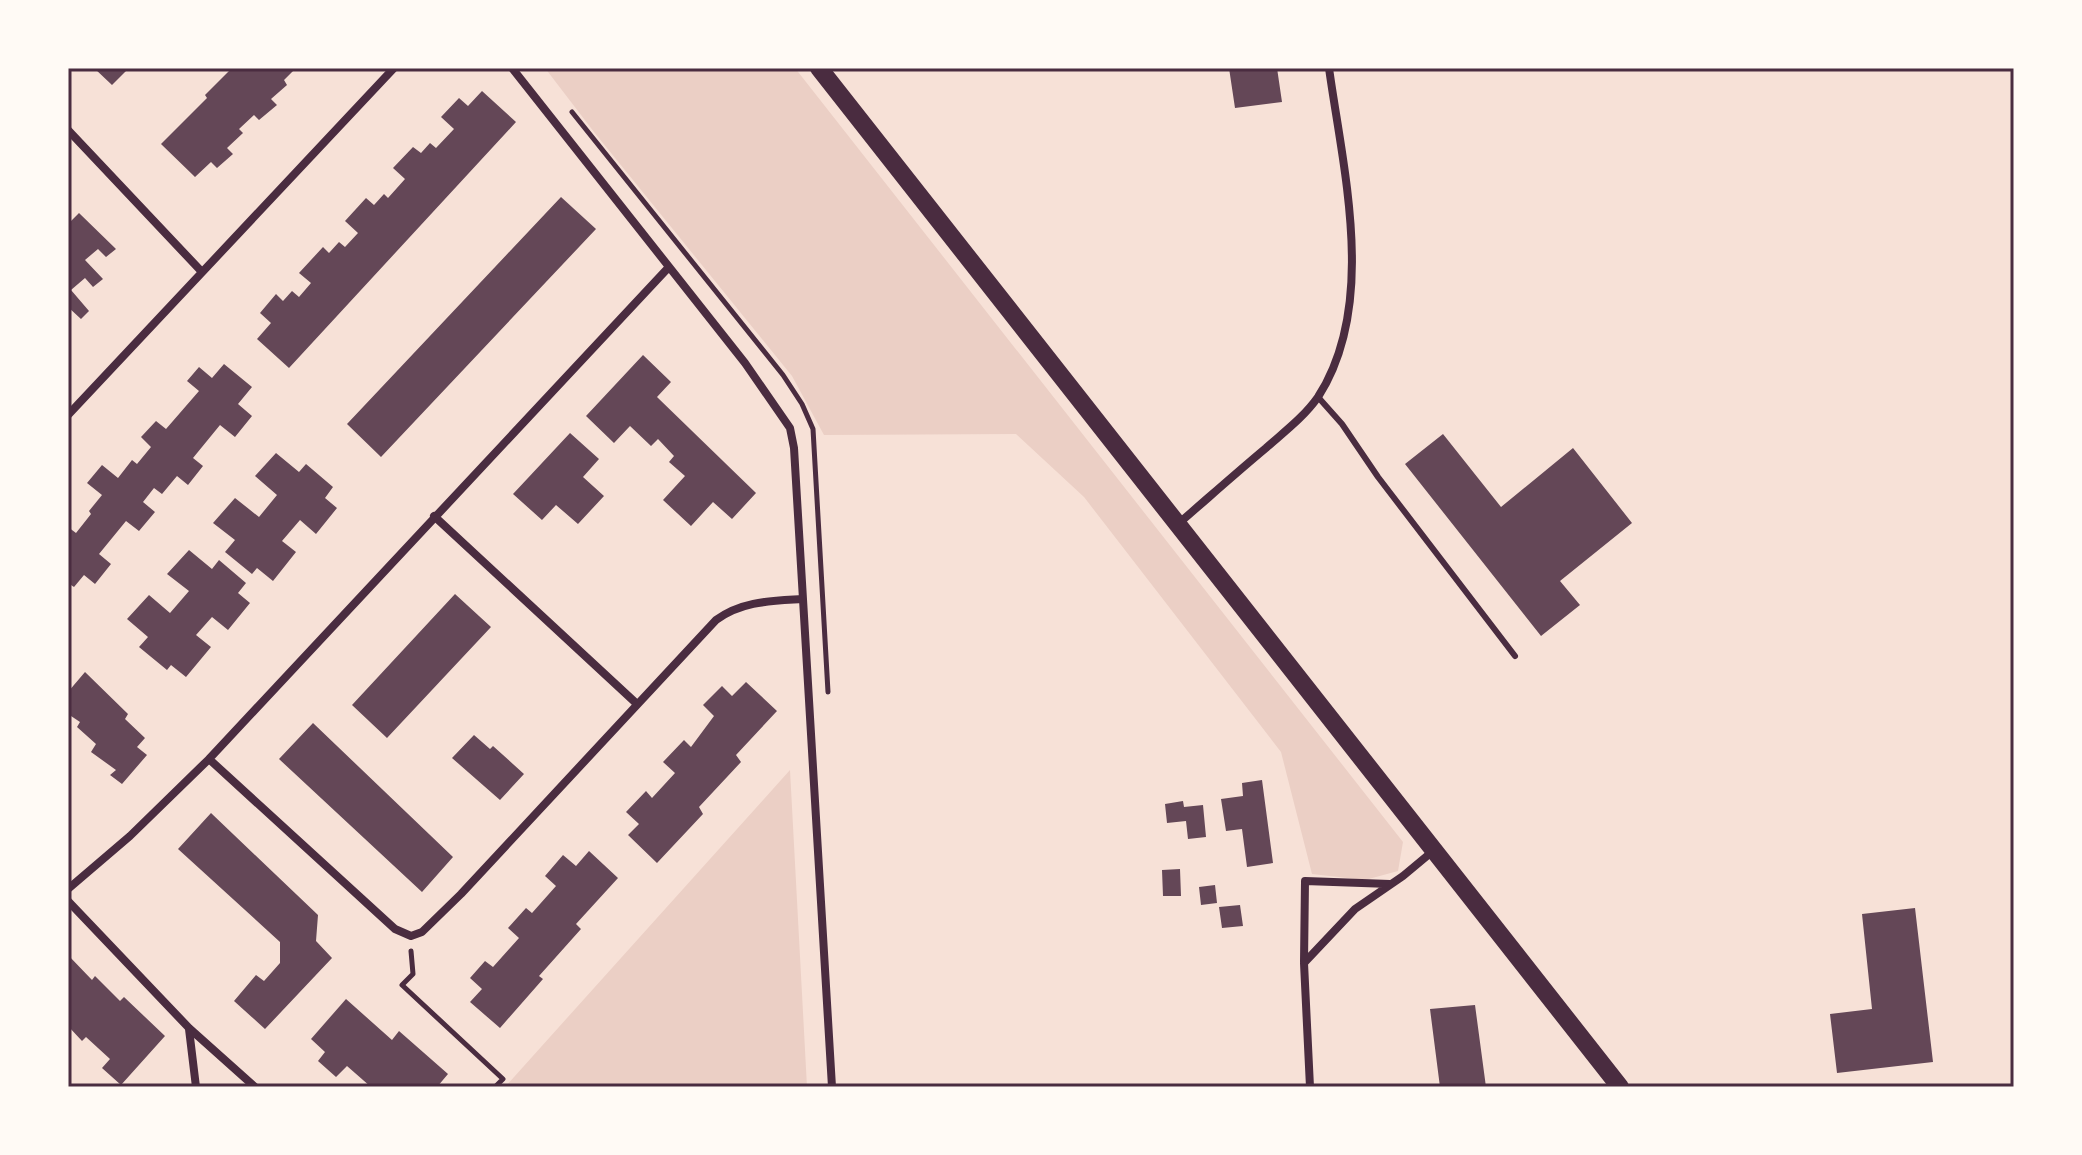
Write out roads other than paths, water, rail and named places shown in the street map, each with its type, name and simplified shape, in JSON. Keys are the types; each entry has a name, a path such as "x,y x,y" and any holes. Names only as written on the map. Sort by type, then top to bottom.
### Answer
{"main road":[{"path":"819,68 1620,1087"}],"street":[{"path":"68,415 394,68"},
{"path":"512,68 745,363 790,428 794,448 832,1087"},
{"path":"1177,525 1298,419 1318,397 1343,339 1352,285 1350,228 1329,68"},
{"path":"68,130 202,272"},
{"path":"68,889 130,836 209,759 668,268"},
{"path":"434,516 637,704"},
{"path":"209,759 395,929 411,936 422,932 461,894 716,620 728,611 753,603 802,599"},
{"path":"1304,963 1355,909 1433,851"},
{"path":"1310,1087 1304,963 1305,881 1391,884"},
{"path":"68,901 189,1028 255,1087"},
{"path":"189,1028 196,1087"}],"lane":[{"path":"1318,397 1342,424 1378,477 1515,656"}]}
